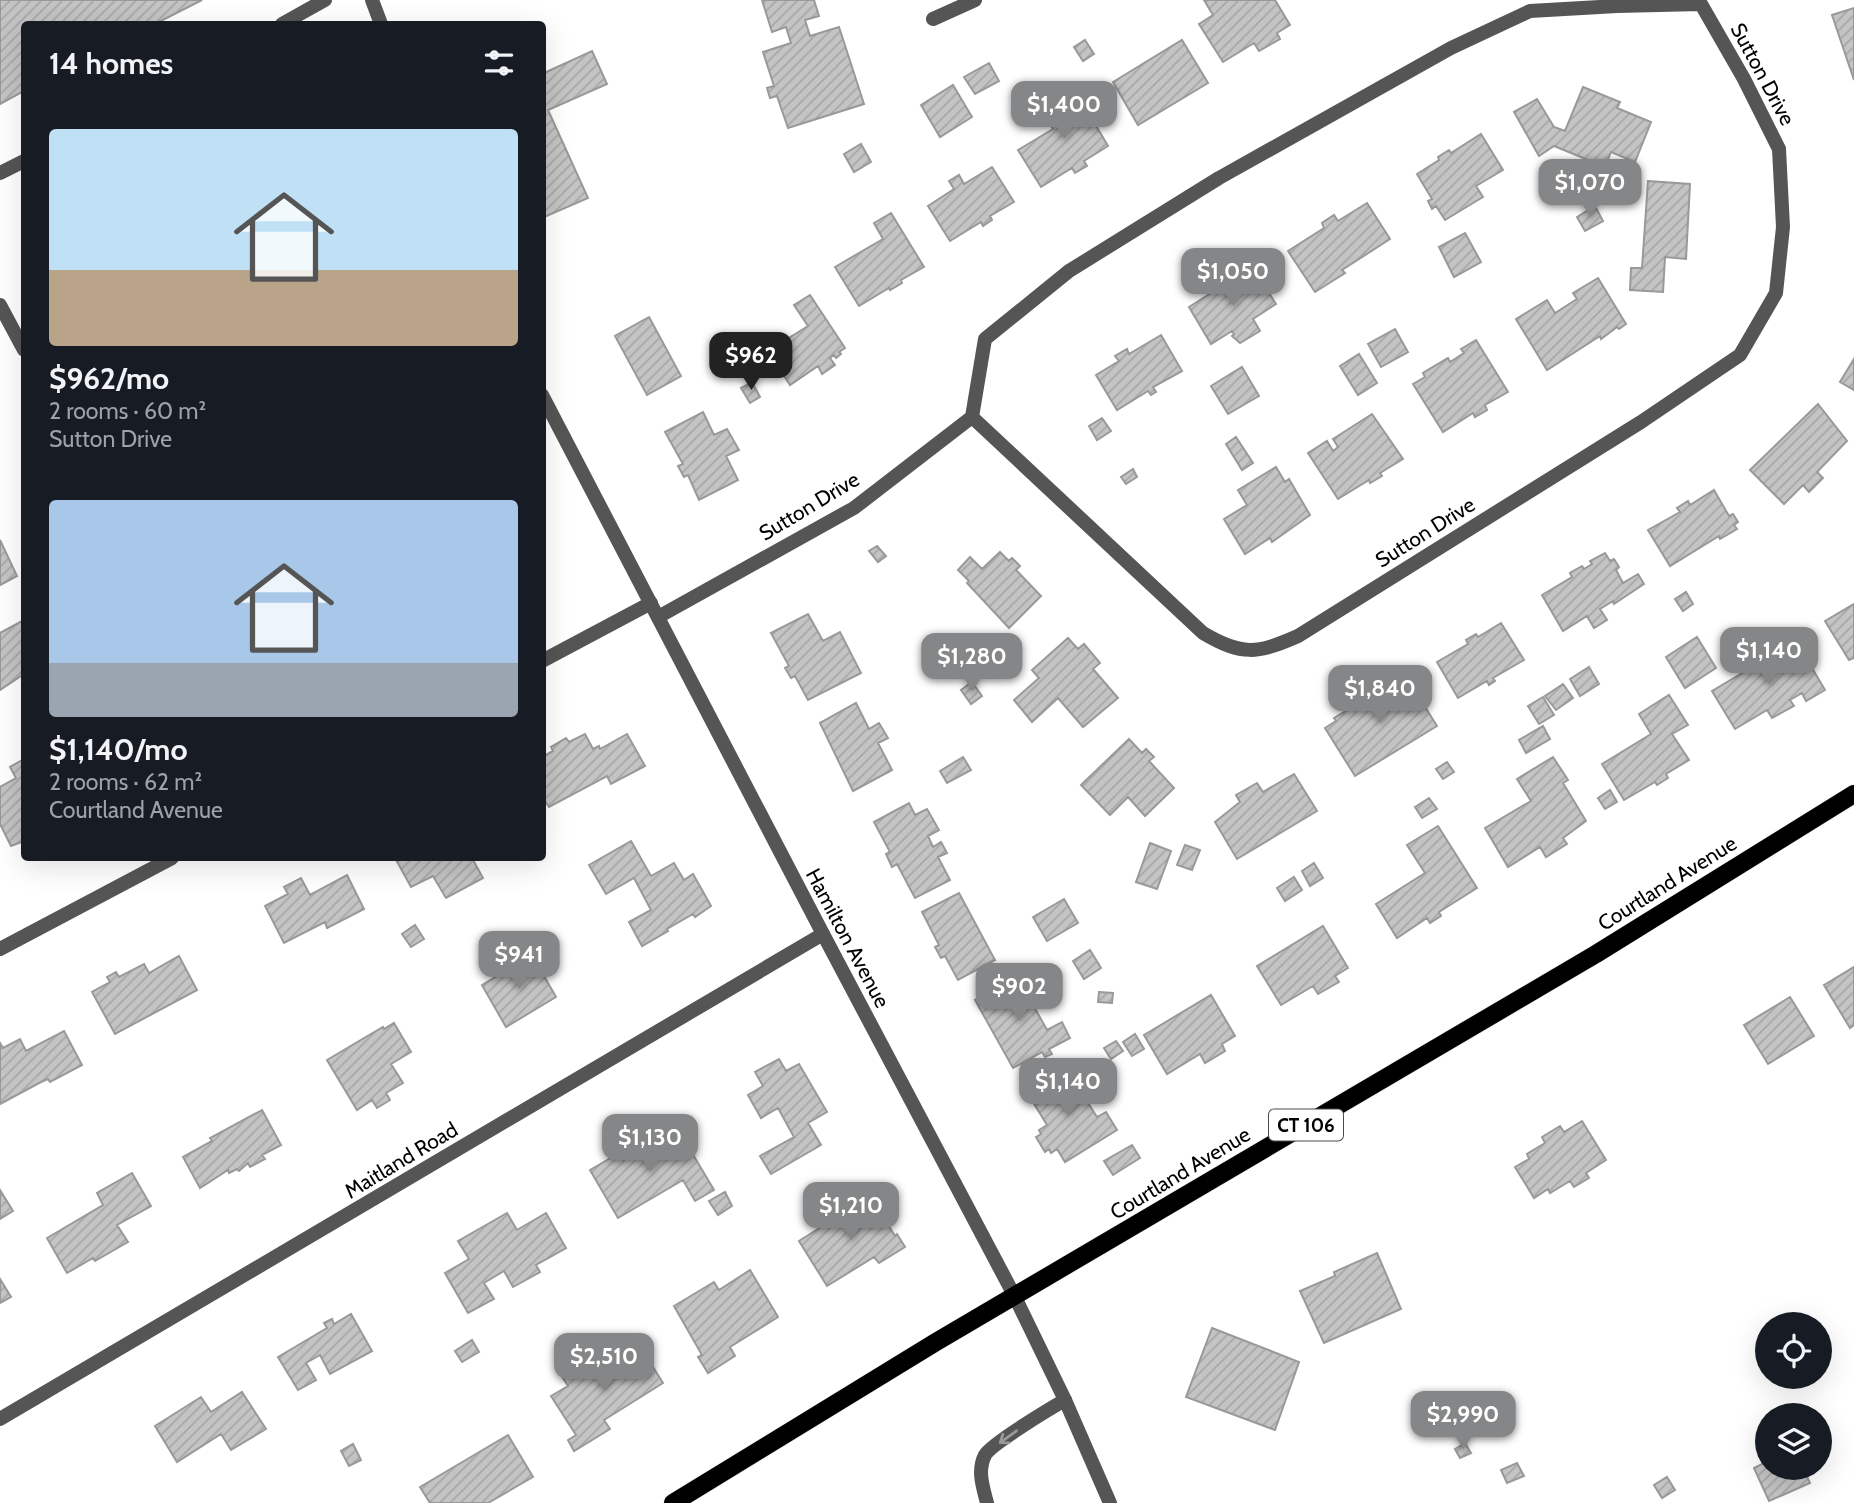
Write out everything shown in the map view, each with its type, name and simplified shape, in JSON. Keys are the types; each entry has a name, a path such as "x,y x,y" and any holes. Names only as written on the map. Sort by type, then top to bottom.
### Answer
{"main road":[{"name":"Courtland Avenue","path":"673,1503 936,1342 1597,954 1854,794"}],"street":[{"path":"287,21 325,0"},
{"path":"372,0 380,21"},
{"path":"933,19 975,0"},
{"name":"Sutton Drive","path":"659,617 854,508 972,417 985,339 1069,271 1219,178 1451,48 1530,11 1704,2 1779,149 1783,227 1776,293 1740,355 1641,422 1298,636 1270,648 1245,651 1221,644 1203,633 972,417"},
{"path":"0,173 21,162"},
{"path":"0,305 21,344"},
{"name":"Hamilton Avenue","path":"546,403 822,934 1015,1297 1065,1400 1110,1503"},
{"path":"546,659 651,603"},
{"path":"0,949 166,861"},
{"name":"Maitland Road","path":"0,1419 822,934"},
{"path":"987,1503 980,1475 985,1454 1037,1416 1065,1400"}],"building":[{"path":"0,0 202,0 161,21 21,21 21,93 0,104"},
{"path":"762,0 814,0 819,16 805,20 810,36 839,27 864,104 788,128 777,96 770,98 767,88 774,86 763,52 791,43 786,27 772,32"},
{"path":"1204,0 1275,0 1290,25 1277,33 1280,39 1259,51 1254,43 1223,62 1199,24 1213,15"},
{"path":"1854,8 1854,80 1832,15"},
{"path":"1085,40 1094,54 1083,61 1074,47"},
{"path":"1182,40 1208,83 1138,125 1113,82"},
{"path":"592,51 607,84 548,110 588,198 546,216 546,72"},
{"path":"989,63 999,81 975,94 964,77"},
{"path":"953,85 972,117 940,137 921,105"},
{"path":"1583,87 1620,102 1617,108 1651,122 1635,162 1611,152 1605,167 1554,146 1539,156 1514,112 1537,99 1554,127 1565,131"},
{"path":"1076,92 1108,146 1084,161 1087,166 1075,173 1072,168 1041,187 1018,150 1053,129 1042,111"},
{"path":"1481,134 1503,170 1476,186 1483,197 1445,220 1436,206 1432,209 1428,201 1432,199 1417,174 1449,150 1451,153"},
{"path":"861,144 871,162 854,172 844,154"},
{"path":"992,167 1014,202 990,216 992,220 983,226 981,222 950,241 928,206 954,189 949,181 959,175 964,184"},
{"path":"1648,181 1690,184 1686,259 1665,257 1663,292 1630,290 1631,268 1642,268"},
{"path":"1367,203 1390,239 1342,270 1345,273 1315,292 1288,251 1324,228 1322,223 1334,215 1338,221"},
{"path":"1595,206 1603,221 1585,231 1577,217"},
{"path":"891,213 924,267 901,280 902,283 859,306 835,267 883,239 874,223"},
{"path":"1465,233 1481,262 1454,277 1439,247"},
{"path":"1253,268 1276,304 1253,319 1260,331 1240,343 1232,336 1232,331 1211,344 1189,307 1221,284 1224,287"},
{"path":"1598,278 1626,324 1601,339 1600,336 1547,370 1516,319 1547,300 1555,313 1577,299 1573,293"},
{"path":"810,295 845,348 836,358 834,355 830,358 835,365 822,374 818,366 790,385 768,351 808,326 794,305"},
{"path":"649,317 681,376 647,395 615,336"},
{"path":"1395,329 1408,352 1381,367 1368,344"},
{"path":"1161,335 1182,371 1153,387 1156,392 1151,395 1148,391 1117,410 1096,375 1119,361 1115,356 1127,349 1129,354"},
{"path":"1476,340 1508,392 1485,405 1487,410 1475,417 1473,413 1443,432 1413,384 1425,377 1423,373 1448,358 1450,362 1464,353 1461,349"},
{"path":"1359,354 1377,383 1358,395 1340,366"},
{"path":"1854,359 1854,390 1840,382"},
{"path":"1242,367 1259,396 1228,414 1211,386"},
{"path":"752,382 760,397 750,403 741,388"},
{"path":"1818,404 1847,441 1817,472 1823,478 1809,492 1803,485 1784,504 1750,470"},
{"path":"703,412 714,435 727,429 739,450 726,456 738,480 699,500 688,475 684,477 678,466 683,464 665,432"},
{"path":"1372,414 1403,459 1380,473 1382,476 1370,483 1369,480 1338,499 1308,453 1327,441 1333,451 1338,447 1333,439"},
{"path":"1102,418 1111,431 1097,440 1089,426"},
{"path":"1236,437 1253,463 1242,470 1226,444"},
{"path":"1276,467 1285,482 1289,479 1310,515 1272,542 1270,538 1245,554 1224,519 1247,505 1238,490"},
{"path":"1133,469 1137,477 1126,484 1121,477"},
{"path":"1714,490 1729,516 1733,514 1738,522 1734,525 1737,529 1720,539 1719,536 1670,566 1648,530 1680,512 1677,508 1688,501 1690,505"},
{"path":"0,540 17,576 0,585"},
{"path":"877,546 886,556 878,562 869,551"},
{"path":"1000,552 1009,561 1012,558 1020,566 1016,570 1041,596 1009,628 958,570 970,557 982,569"},
{"path":"1605,553 1610,561 1614,559 1619,567 1616,570 1623,583 1638,574 1644,584 1614,604 1613,601 1600,609 1607,620 1594,628 1587,616 1563,631 1542,595 1572,577 1570,573 1582,566 1584,569 1592,564 1590,561"},
{"path":"1686,592 1693,604 1683,611 1675,599"},
{"path":"1854,604 1854,658 1849,660 1825,621"},
{"path":"808,614 823,641 840,632 861,673 808,700 795,676 791,678 785,668 789,666 771,633"},
{"path":"21,622 21,676 0,690 0,633"},
{"path":"1501,623 1524,660 1493,678 1495,681 1489,685 1487,681 1458,698 1437,662 1468,644 1466,640 1476,634 1478,637"},
{"path":"1697,637 1716,668 1685,688 1666,657"},
{"path":"1068,638 1078,649 1084,644 1100,663 1093,669 1118,698 1083,727 1058,698 1032,722 1014,700 1039,678 1032,670"},
{"path":"1796,641 1825,690 1806,701 1802,693 1790,700 1794,706 1772,718 1767,710 1735,729 1712,691"},
{"path":"1589,667 1599,684 1580,696 1570,679"},
{"path":"1405,675 1437,726 1355,776 1325,728 1336,721 1334,718"},
{"path":"972,682 982,696 971,704 961,690"},
{"path":"1563,684 1573,698 1556,710 1545,696"},
{"path":"1669,695 1688,725 1672,734 1689,760 1666,774 1668,778 1657,785 1655,782 1624,800 1602,764 1651,734 1639,714"},
{"path":"1543,697 1554,715 1539,724 1528,706"},
{"path":"856,703 869,729 879,723 888,738 878,743 892,770 853,791 820,723"},
{"path":"1543,726 1550,739 1526,753 1519,740"},
{"path":"585,734 593,749 599,746 600,749 627,734 645,766 611,784 607,776 549,807 546,802 546,755 553,751 551,747 566,738 569,742"},
{"path":"1129,739 1142,753 1146,749 1154,757 1149,761 1174,788 1145,816 1128,797 1110,815 1081,785"},
{"path":"963,757 971,770 947,783 940,771"},
{"path":"1553,757 1568,780 1563,783 1586,821 1563,838 1567,844 1546,857 1540,847 1508,867 1485,828 1531,801 1517,779"},
{"path":"21,761 21,842 11,846 0,824 0,787 16,778 10,767"},
{"path":"1447,762 1454,772 1443,779 1436,769"},
{"path":"1294,774 1317,811 1237,859 1215,822 1240,802 1236,795 1257,783 1263,792"},
{"path":"1610,790 1617,802 1605,809 1598,798"},
{"path":"1429,798 1437,809 1422,818 1415,807"},
{"path":"909,803 915,815 927,809 939,830 928,836 933,847 941,842 947,853 938,857 950,880 915,898 897,864 892,867 886,854 890,852 874,822"},
{"path":"1438,826 1477,888 1439,912 1441,916 1430,923 1427,918 1397,938 1376,904 1425,873 1407,845"},
{"path":"631,841 651,876 674,863 684,880 693,874 711,906 695,917 693,914 667,929 668,931 642,946 629,922 651,910 634,878 606,894 589,865"},
{"path":"1150,843 1171,851 1157,889 1136,882"},
{"path":"1185,845 1200,850 1192,870 1177,865"},
{"path":"397,861 474,861 483,878 446,898 433,876 411,887"},
{"path":"1314,863 1323,878 1310,886 1302,871"},
{"path":"347,875 364,909 327,928 325,922 284,943 265,906 288,894 284,887 301,878 310,895"},
{"path":"1294,877 1302,890 1285,901 1277,888"},
{"path":"959,893 995,960 958,980 945,956 941,958 935,947 939,945 922,912"},
{"path":"1064,899 1078,923 1047,941 1033,917"},
{"path":"415,925 424,939 411,947 402,934"},
{"path":"1323,926 1348,968 1335,976 1339,982 1318,994 1313,986 1281,1005 1257,966"},
{"path":"1090,950 1101,968 1084,979 1073,961"},
{"path":"532,955 556,997 506,1027 482,985"},
{"path":"179,956 197,990 115,1034 92,992 110,982 107,977 116,972 119,977 144,964 149,973"},
{"path":"1854,967 1854,1025 1850,1028 1824,985"},
{"path":"1017,976 1047,1030 1062,1022 1070,1038 1049,1049 1052,1054 1045,1057 1042,1052 1013,1068 975,1000"},
{"path":"1099,992 1113,993 1112,1003 1098,1002"},
{"path":"1211,995 1235,1036 1222,1044 1225,1051 1205,1063 1200,1054 1167,1074 1144,1035"},
{"path":"1790,997 1814,1036 1768,1064 1744,1025"},
{"path":"394,1023 411,1052 391,1064 403,1083 386,1093 390,1100 377,1108 372,1100 357,1110 327,1060"},
{"path":"64,1031 82,1065 50,1082 48,1079 41,1082 0,1104 0,1043 3,1048 20,1039 26,1051"},
{"path":"1135,1034 1144,1049 1132,1056 1123,1042"},
{"path":"1116,1041 1123,1051 1111,1059 1104,1048"},
{"path":"779,1059 786,1071 799,1064 827,1112 808,1123 821,1145 771,1174 760,1156 794,1137 778,1108 761,1118 748,1095 763,1086 755,1072"},
{"path":"1067,1070 1097,1117 1106,1112 1117,1130 1065,1162 1057,1149 1051,1153 1049,1149 1045,1152 1036,1137 1041,1134 1039,1130 1047,1125 1028,1094"},
{"path":"262,1110 281,1145 262,1155 265,1159 250,1167 248,1163 239,1171 237,1169 229,1173 228,1170 200,1188 183,1157 212,1141 210,1138"},
{"path":"1582,1121 1606,1160 1586,1173 1589,1178 1574,1187 1570,1181 1550,1193 1548,1189 1534,1198 1515,1167 1529,1159 1527,1154 1545,1143 1542,1137 1560,1126 1564,1132"},
{"path":"679,1131 714,1190 695,1201 683,1180 618,1218 590,1170 619,1153 623,1160"},
{"path":"1132,1145 1140,1158 1113,1175 1104,1161"},
{"path":"132,1173 151,1206 117,1225 128,1242 67,1273 47,1238 103,1205 97,1193"},
{"path":"0,1190 13,1211 0,1219"},
{"path":"725,1192 732,1206 718,1215 709,1201"},
{"path":"870,1196 905,1247 879,1263 874,1257 827,1286 799,1241"},
{"path":"507,1213 517,1230 546,1213 566,1248 536,1265 540,1272 513,1287 504,1271 484,1283 494,1299 468,1313 445,1273 469,1259 458,1241"},
{"path":"1377,1253 1401,1309 1324,1343 1300,1291"},
{"path":"750,1270 778,1317 730,1347 735,1356 708,1373 698,1357 702,1355 674,1306 714,1282 719,1290"},
{"path":"0,1279 11,1297 0,1303"},
{"path":"351,1314 372,1351 330,1374 320,1355 306,1363 316,1380 298,1390 278,1357 327,1328 324,1323 332,1319 334,1324"},
{"path":"1212,1328 1299,1362 1275,1430 1186,1397"},
{"path":"472,1340 479,1352 462,1362 455,1351"},
{"path":"638,1343 663,1383 604,1420 610,1429 574,1451 568,1440 576,1435 551,1396 568,1386 561,1375 583,1361 590,1373"},
{"path":"242,1392 266,1429 231,1450 221,1434 177,1462 155,1426 201,1397 211,1412"},
{"path":"508,1435 533,1477 488,1503 430,1503 420,1487"},
{"path":"1465,1443 1471,1453 1460,1458 1455,1449"},
{"path":"353,1444 361,1460 349,1466 341,1451"},
{"path":"1517,1463 1524,1476 1507,1483 1501,1470"},
{"path":"1667,1477 1675,1490 1662,1498 1654,1485"},
{"path":"1759,1480 1809,1480 1810,1483 1769,1501"}]}
